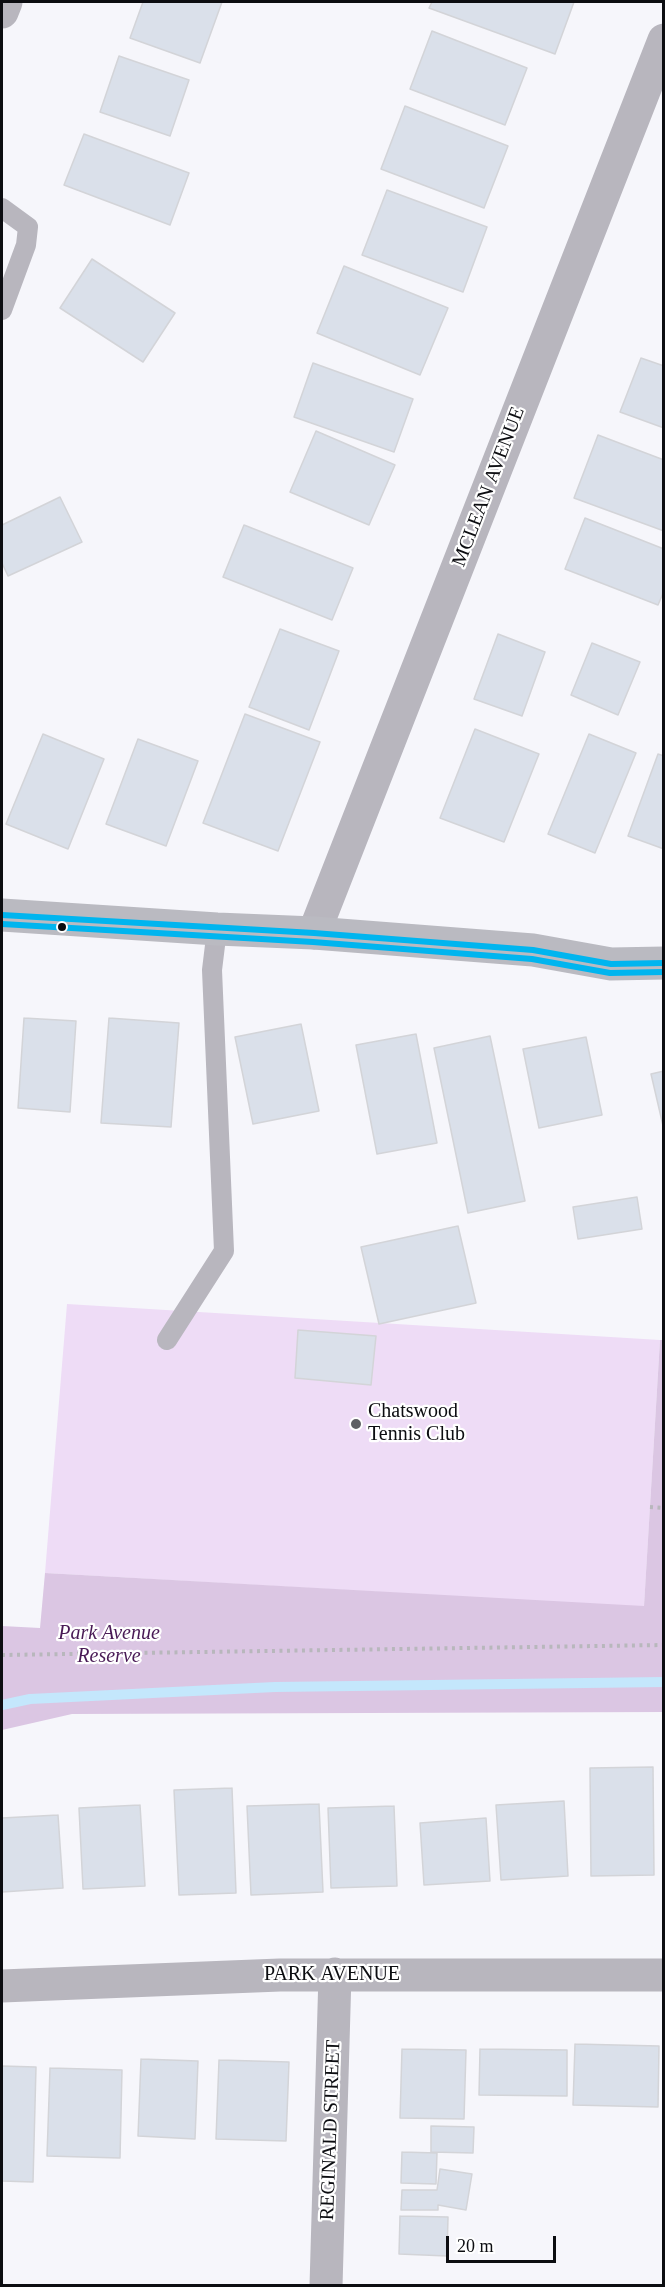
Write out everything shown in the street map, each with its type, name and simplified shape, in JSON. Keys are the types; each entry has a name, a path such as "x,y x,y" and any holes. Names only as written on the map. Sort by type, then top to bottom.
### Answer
{"main road":[{"path":"2,915 315,933 533,950 611,964 663,963"}],"street":[{"path":"2,12 6,2"},
{"name":"MCLEAN AVENUE","path":"315,933 663,40"},
{"name":"PARK AVENUE","path":"2,1986 223,1976 335,1974 663,1976"},
{"name":"REGINALD STREET","path":"326,2286 335,1974"}],"lane":[{"path":"2,208 28,227 26,245 2,310"},
{"path":"167,1340 224,1251 212,970 217,929"}],"path":[{"path":"650,1507 663,1508"},
{"path":"2,1655 663,1645"}],"shaded area":[{"name":"Chatswood Tennis Club","path":"67,1304 660,1340 644,1607 45,1573"}],"green space":[{"name":"Park Avenue Reserve","path":"660,1340 664,1340 663,1712 72,1714 2,1730 2,1626 40,1628 45,1573 644,1606"}],"building":[{"path":"143,2 222,2 200,63 130,38"},
{"path":"432,2 574,2 555,54 429,8"},
{"path":"432,31 527,68 505,125 410,89"},
{"path":"119,56 189,80 170,136 100,112"},
{"path":"405,106 508,146 484,208 381,169"},
{"path":"84,134 189,173 170,225 64,185"},
{"path":"387,190 487,227 463,292 362,255"},
{"path":"92,259 175,313 143,362 60,308"},
{"path":"344,266 448,308 420,375 317,333"},
{"path":"641,358 664,366 664,428 620,412"},
{"path":"313,363 413,399 394,452 294,417"},
{"path":"316,431 395,465 369,525 290,492"},
{"path":"598,435 664,460 664,531 574,498"},
{"path":"60,497 82,542 8,576 2,563 2,525"},
{"path":"585,518 664,549 664,591 658,605 565,569"},
{"path":"244,525 353,568 332,620 223,577"},
{"path":"280,629 339,651 309,730 249,707"},
{"path":"498,634 545,652 522,716 474,699"},
{"path":"592,643 640,662 618,715 571,695"},
{"path":"245,714 320,742 278,851 203,823"},
{"path":"475,729 539,754 504,842 440,818"},
{"path":"43,734 104,759 68,849 6,824"},
{"path":"589,734 636,753 595,853 548,834"},
{"path":"138,739 198,761 166,846 106,824"},
{"path":"658,754 664,756 664,849 628,836"},
{"path":"24,1018 76,1021 70,1112 18,1108"},
{"path":"109,1018 179,1023 171,1127 101,1123"},
{"path":"301,1024 319,1111 253,1124 235,1037"},
{"path":"416,1034 437,1143 377,1154 356,1045"},
{"path":"490,1036 525,1201 468,1213 434,1048"},
{"path":"586,1037 602,1115 539,1128 523,1049"},
{"path":"664,1071 664,1130 651,1074"},
{"path":"637,1197 642,1229 578,1239 573,1207"},
{"path":"458,1226 476,1303 379,1324 361,1247"},
{"path":"298,1330 376,1336 371,1385 295,1378"},
{"path":"653,1767 654,1875 591,1876 590,1768"},
{"path":"232,1788 236,1893 179,1895 174,1790"},
{"path":"564,1801 568,1876 501,1880 496,1805"},
{"path":"319,1804 323,1892 251,1895 247,1806"},
{"path":"140,1805 145,1886 83,1889 79,1808"},
{"path":"394,1806 397,1886 331,1888 328,1808"},
{"path":"58,1815 63,1888 2,1892 2,1818"},
{"path":"486,1818 490,1881 424,1885 420,1823"},
{"path":"575,2044 659,2046 658,2107 573,2105"},
{"path":"402,2049 466,2050 464,2119 400,2118"},
{"path":"480,2049 567,2050 567,2096 479,2095"},
{"path":"141,2059 198,2061 195,2139 138,2136"},
{"path":"219,2060 289,2062 286,2141 216,2139"},
{"path":"2,2066 36,2067 33,2182 2,2181"},
{"path":"50,2068 122,2070 120,2158 47,2156"},
{"path":"431,2126 474,2127 473,2153 431,2152"},
{"path":"402,2152 437,2153 436,2184 401,2183"},
{"path":"440,2169 472,2174 466,2210 438,2205 438,2210 401,2210 402,2190 437,2190"},
{"path":"400,2216 448,2217 447,2256 399,2254"}],"waterway":[{"path":"2,1705 30,1699 275,1687 664,1682"}],"transit line":[{"path":"2,915 314,933 533,950 611,964 664,963"},
{"path":"2,924 313,942 532,959 610,973 664,972"}],"place":[{"name":"Chatswood Tennis Club","path":"356,1424"}]}
